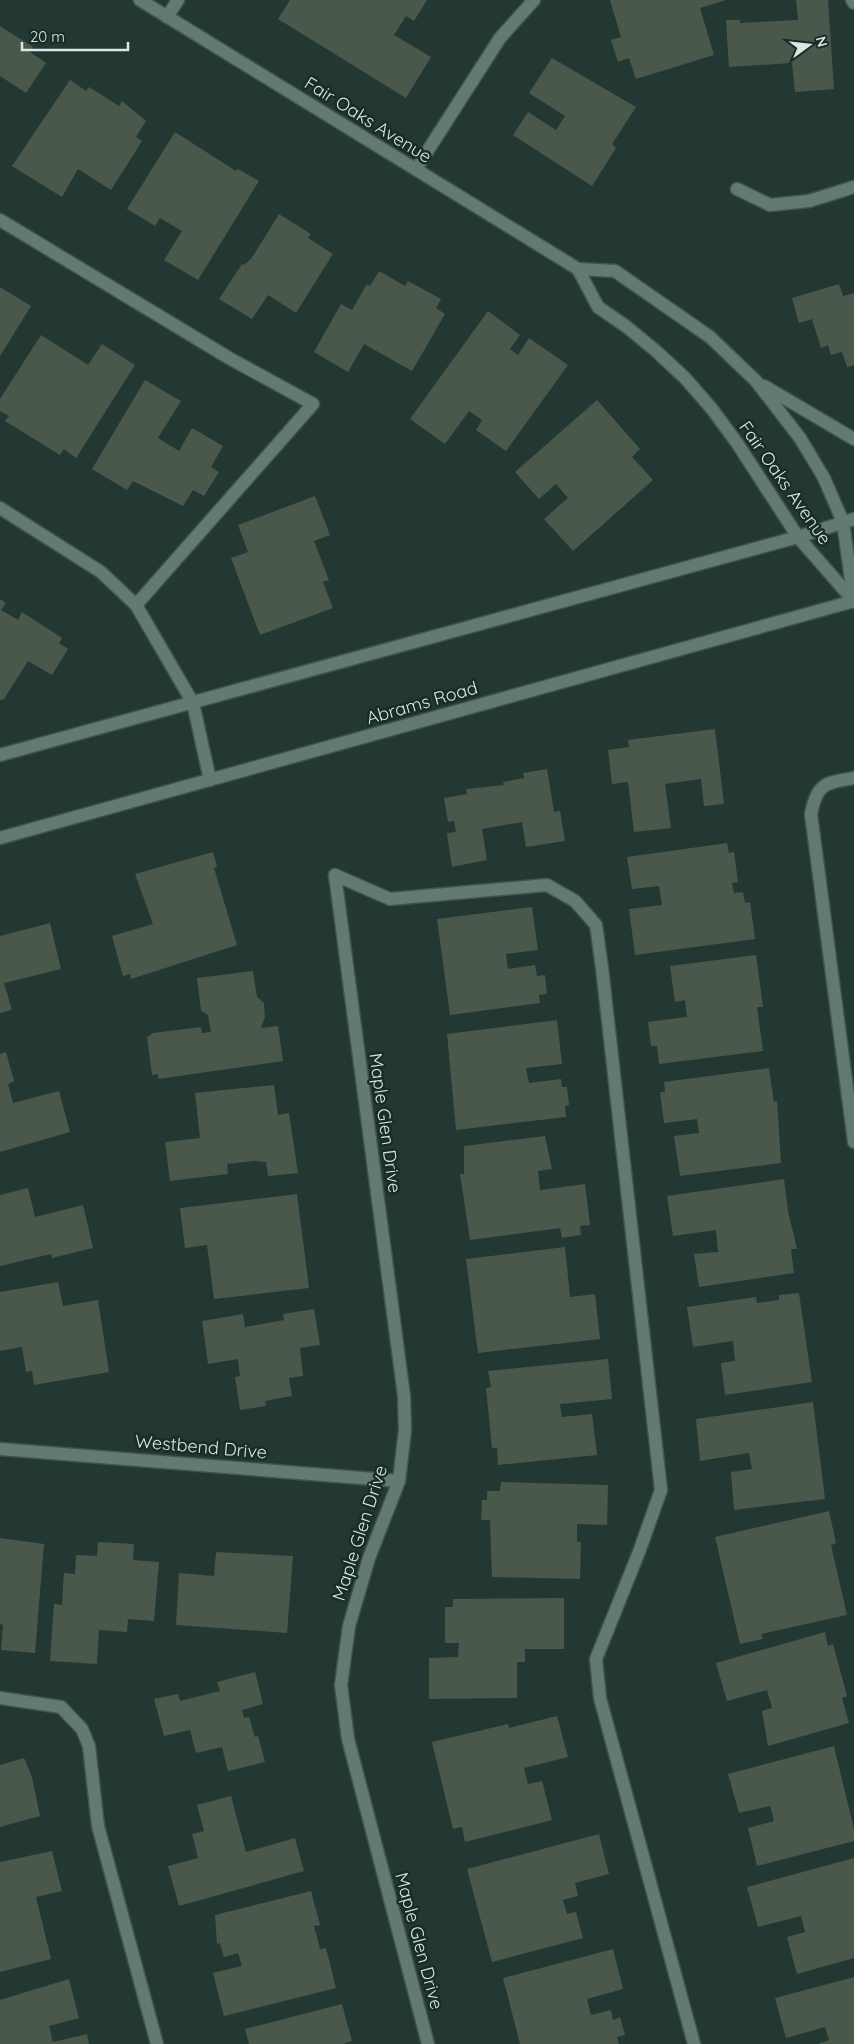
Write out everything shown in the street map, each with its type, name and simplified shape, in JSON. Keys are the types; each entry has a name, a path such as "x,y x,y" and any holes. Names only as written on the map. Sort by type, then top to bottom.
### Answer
{"street":[{"name":"Fair Oaks Avenue","path":"140,0 578,269 615,271 710,337 756,381 800,438 848,520 854,601"},
{"path":"167,16 178,0"},
{"path":"416,169 500,38 534,0"},
{"path":"737,189 770,205 809,201 854,187"},
{"path":"0,220 229,358 313,404 136,605"},
{"name":"Fair Oaks Avenue","path":"578,269 598,307 627,327 656,351 685,378 712,409 737,443 798,537 854,601"},
{"path":"756,381 854,439"},
{"path":"0,508 101,572 136,605 193,703 210,780"},
{"path":"0,755 798,537 848,520"},
{"name":"Abrams Road","path":"0,838 854,601"},
{"path":"854,778 828,782 814,796 811,814 854,1142"},
{"name":"Maple Glen Drive","path":"428,2044 348,1739 341,1685 352,1618 369,1558 399,1481 405,1430 404,1396 335,875 390,899 547,885 575,901 596,925 661,1490 596,1659 600,1698 694,2044"},
{"name":"Westbend Drive","path":"0,1448 399,1481"},
{"path":"0,1698 61,1707 82,1729 89,1746 98,1826 156,2044"}],"building":[{"path":"290,0 427,0 414,21 406,16 394,35 431,57 406,98 278,19"},
{"path":"610,0 726,0 700,8 714,55 636,79 629,58 618,62 611,40 621,37"},
{"path":"796,0 828,0 834,89 795,92 792,63 729,67 726,20 740,20 740,23 798,20"},
{"path":"0,26 33,47 30,52 46,63 26,93 0,76"},
{"path":"552,58 636,107 612,144 616,148 592,186 513,135 528,112 556,130 565,116 529,93"},
{"path":"70,80 86,91 89,87 119,106 122,101 146,121 136,137 142,141 111,190 78,169 62,197 12,166"},
{"path":"175,132 236,171 238,169 259,181 198,280 164,260 182,231 160,218 155,226 127,209"},
{"path":"279,214 311,234 308,238 333,254 296,313 268,295 252,319 219,299 242,264 244,265 251,259"},
{"path":"379,271 405,286 408,281 441,299 436,308 445,314 412,371 364,344 348,372 314,352 341,304 352,310 367,284 370,286"},
{"path":"839,284 843,296 854,293 854,365 847,367 842,352 831,355 828,345 821,348 812,319 799,323 792,298"},
{"path":"0,287 31,306 0,356"},
{"path":"488,311 520,335 510,349 518,355 529,338 568,365 506,451 476,430 482,420 469,411 445,444 410,419"},
{"path":"41,335 88,365 102,344 135,365 76,458 64,449 60,455 5,421 9,416 0,411 0,399"},
{"path":"145,380 181,401 158,438 179,451 192,428 223,446 211,467 219,472 204,496 193,490 183,506 133,481 127,490 92,469"},
{"path":"597,400 640,449 632,457 653,480 573,551 544,519 568,498 556,484 539,499 515,472"},
{"path":"315,496 330,535 314,541 329,580 323,582 333,608 260,635 231,558 248,552 238,525"},
{"path":"0,599 6,603 1,610 18,620 22,612 62,638 59,643 68,649 52,675 28,661 4,699 0,700"},
{"path":"715,729 724,804 704,806 701,779 665,784 671,828 634,832 628,782 612,784 608,750 629,747 628,740"},
{"path":"547,769 554,812 560,811 565,841 526,847 522,822 482,829 487,860 452,867 447,833 456,832 454,821 448,822 444,798 467,794 466,789 504,785 503,782 524,778 523,773"},
{"path":"727,843 729,853 734,852 738,882 732,883 734,893 743,892 745,903 750,902 755,939 635,955 629,909 662,905 659,886 632,889 627,857"},
{"path":"213,852 217,867 214,868 237,945 131,979 130,974 123,976 112,936 153,924 135,874"},
{"path":"532,907 538,950 506,954 508,969 535,965 537,976 545,975 547,994 539,995 540,1003 450,1015 437,919"},
{"path":"50,923 61,969 4,983 12,1010 0,1013 0,936"},
{"path":"756,955 763,1007 757,1007 763,1051 659,1064 657,1046 651,1046 648,1022 687,1017 685,1000 675,1002 670,966"},
{"path":"253,971 257,997 264,1003 265,1017 261,1028 278,1026 283,1061 158,1079 158,1074 152,1075 147,1037 153,1033 201,1027 202,1033 211,1032 208,1015 201,1011 197,978"},
{"path":"557,1020 562,1064 526,1068 529,1083 561,1079 562,1087 567,1087 569,1105 565,1106 566,1117 456,1130 447,1034"},
{"path":"6,1052 14,1081 8,1084 13,1103 59,1091 70,1132 0,1152 0,1054"},
{"path":"769,1068 774,1102 777,1101 781,1163 680,1176 674,1136 699,1133 697,1119 664,1123 660,1092 665,1092 664,1082"},
{"path":"274,1085 278,1115 289,1113 298,1173 268,1176 266,1162 254,1161 227,1164 228,1174 170,1181 165,1142 200,1138 195,1093"},
{"path":"545,1136 552,1169 538,1171 540,1190 585,1184 590,1225 580,1226 581,1235 562,1238 560,1228 470,1240 460,1174 464,1174 464,1146"},
{"path":"784,1179 788,1211 797,1249 791,1249 794,1273 699,1287 694,1254 718,1252 716,1230 673,1236 667,1196"},
{"path":"28,1188 35,1217 83,1205 93,1248 52,1258 51,1254 0,1266 0,1195"},
{"path":"297,1194 309,1288 214,1299 207,1245 185,1248 180,1208"},
{"path":"565,1247 570,1297 595,1294 600,1339 478,1353 466,1259"},
{"path":"58,1282 63,1306 98,1300 109,1372 34,1385 32,1371 26,1372 22,1347 0,1351 0,1292"},
{"path":"799,1293 812,1382 725,1395 721,1363 735,1361 733,1341 693,1347 687,1307 756,1297 757,1303 779,1300 779,1295"},
{"path":"314,1309 320,1345 300,1348 303,1376 289,1378 292,1396 265,1401 266,1406 240,1410 235,1377 240,1376 238,1359 208,1364 202,1321 243,1314 245,1327 284,1320 283,1314"},
{"path":"608,1359 612,1399 560,1404 562,1417 592,1414 597,1455 498,1465 497,1448 492,1448 486,1388 491,1387 488,1371"},
{"path":"813,1402 825,1499 734,1510 731,1472 752,1469 749,1453 700,1461 696,1419"},
{"path":"501,1482 608,1485 607,1525 577,1524 577,1542 581,1542 580,1579 492,1577 490,1520 481,1520 482,1500 487,1500 487,1491 500,1491"},
{"path":"829,1511 836,1543 831,1545 847,1615 761,1634 763,1639 740,1644 715,1537"},
{"path":"0,1538 44,1544 35,1653 1,1650 3,1625 0,1624"},
{"path":"98,1542 134,1544 133,1560 159,1562 154,1621 128,1619 127,1632 99,1630 97,1664 50,1661 54,1604 62,1605 64,1573 75,1574 76,1555 97,1556"},
{"path":"216,1552 293,1556 287,1633 176,1625 179,1573 214,1576"},
{"path":"564,1598 564,1649 525,1649 525,1662 517,1662 517,1698 429,1699 429,1658 458,1657 459,1643 445,1643 445,1607 453,1607 453,1599"},
{"path":"825,1632 828,1646 833,1644 847,1696 842,1698 849,1723 768,1746 762,1711 772,1708 767,1690 727,1701 716,1663"},
{"path":"255,1672 263,1704 242,1710 244,1718 249,1717 255,1737 258,1736 265,1762 228,1771 222,1747 196,1753 190,1730 164,1736 154,1699 178,1694 180,1701 220,1691 217,1682"},
{"path":"557,1716 568,1757 524,1768 528,1784 542,1781 552,1820 465,1842 462,1827 453,1829 432,1742 508,1724 509,1728"},
{"path":"834,1746 854,1829 854,1841 757,1866 748,1828 774,1821 770,1806 739,1813 728,1774"},
{"path":"24,1758 32,1777 40,1816 0,1827 0,1765"},
{"path":"231,1796 246,1852 295,1838 304,1871 179,1906 168,1866 198,1858 192,1834 204,1831 197,1805"},
{"path":"599,1834 609,1874 575,1883 578,1896 563,1900 567,1914 576,1912 583,1938 492,1962 467,1869"},
{"path":"52,1851 62,1891 36,1897 51,1959 0,1972 0,1862"},
{"path":"854,1858 854,1958 797,1974 787,1937 805,1932 801,1916 758,1927 747,1887"},
{"path":"311,1891 320,1925 314,1926 320,1949 326,1948 336,1988 224,2016 213,1973 242,1966 238,1953 224,1957 220,1943 217,1944 215,1915"},
{"path":"613,1949 623,1989 587,1999 591,2015 611,2010 613,2020 620,2017 625,2035 617,2037 619,2044 520,2044 503,1978"},
{"path":"854,1977 854,2044 818,2044 829,2040 825,2027 786,2038 775,1998"},
{"path":"69,1979 79,2018 49,2026 53,2042 87,2034 89,2044 0,2044 0,2000"},
{"path":"342,2004 352,2041 343,2044 249,2044 245,2029"}]}
